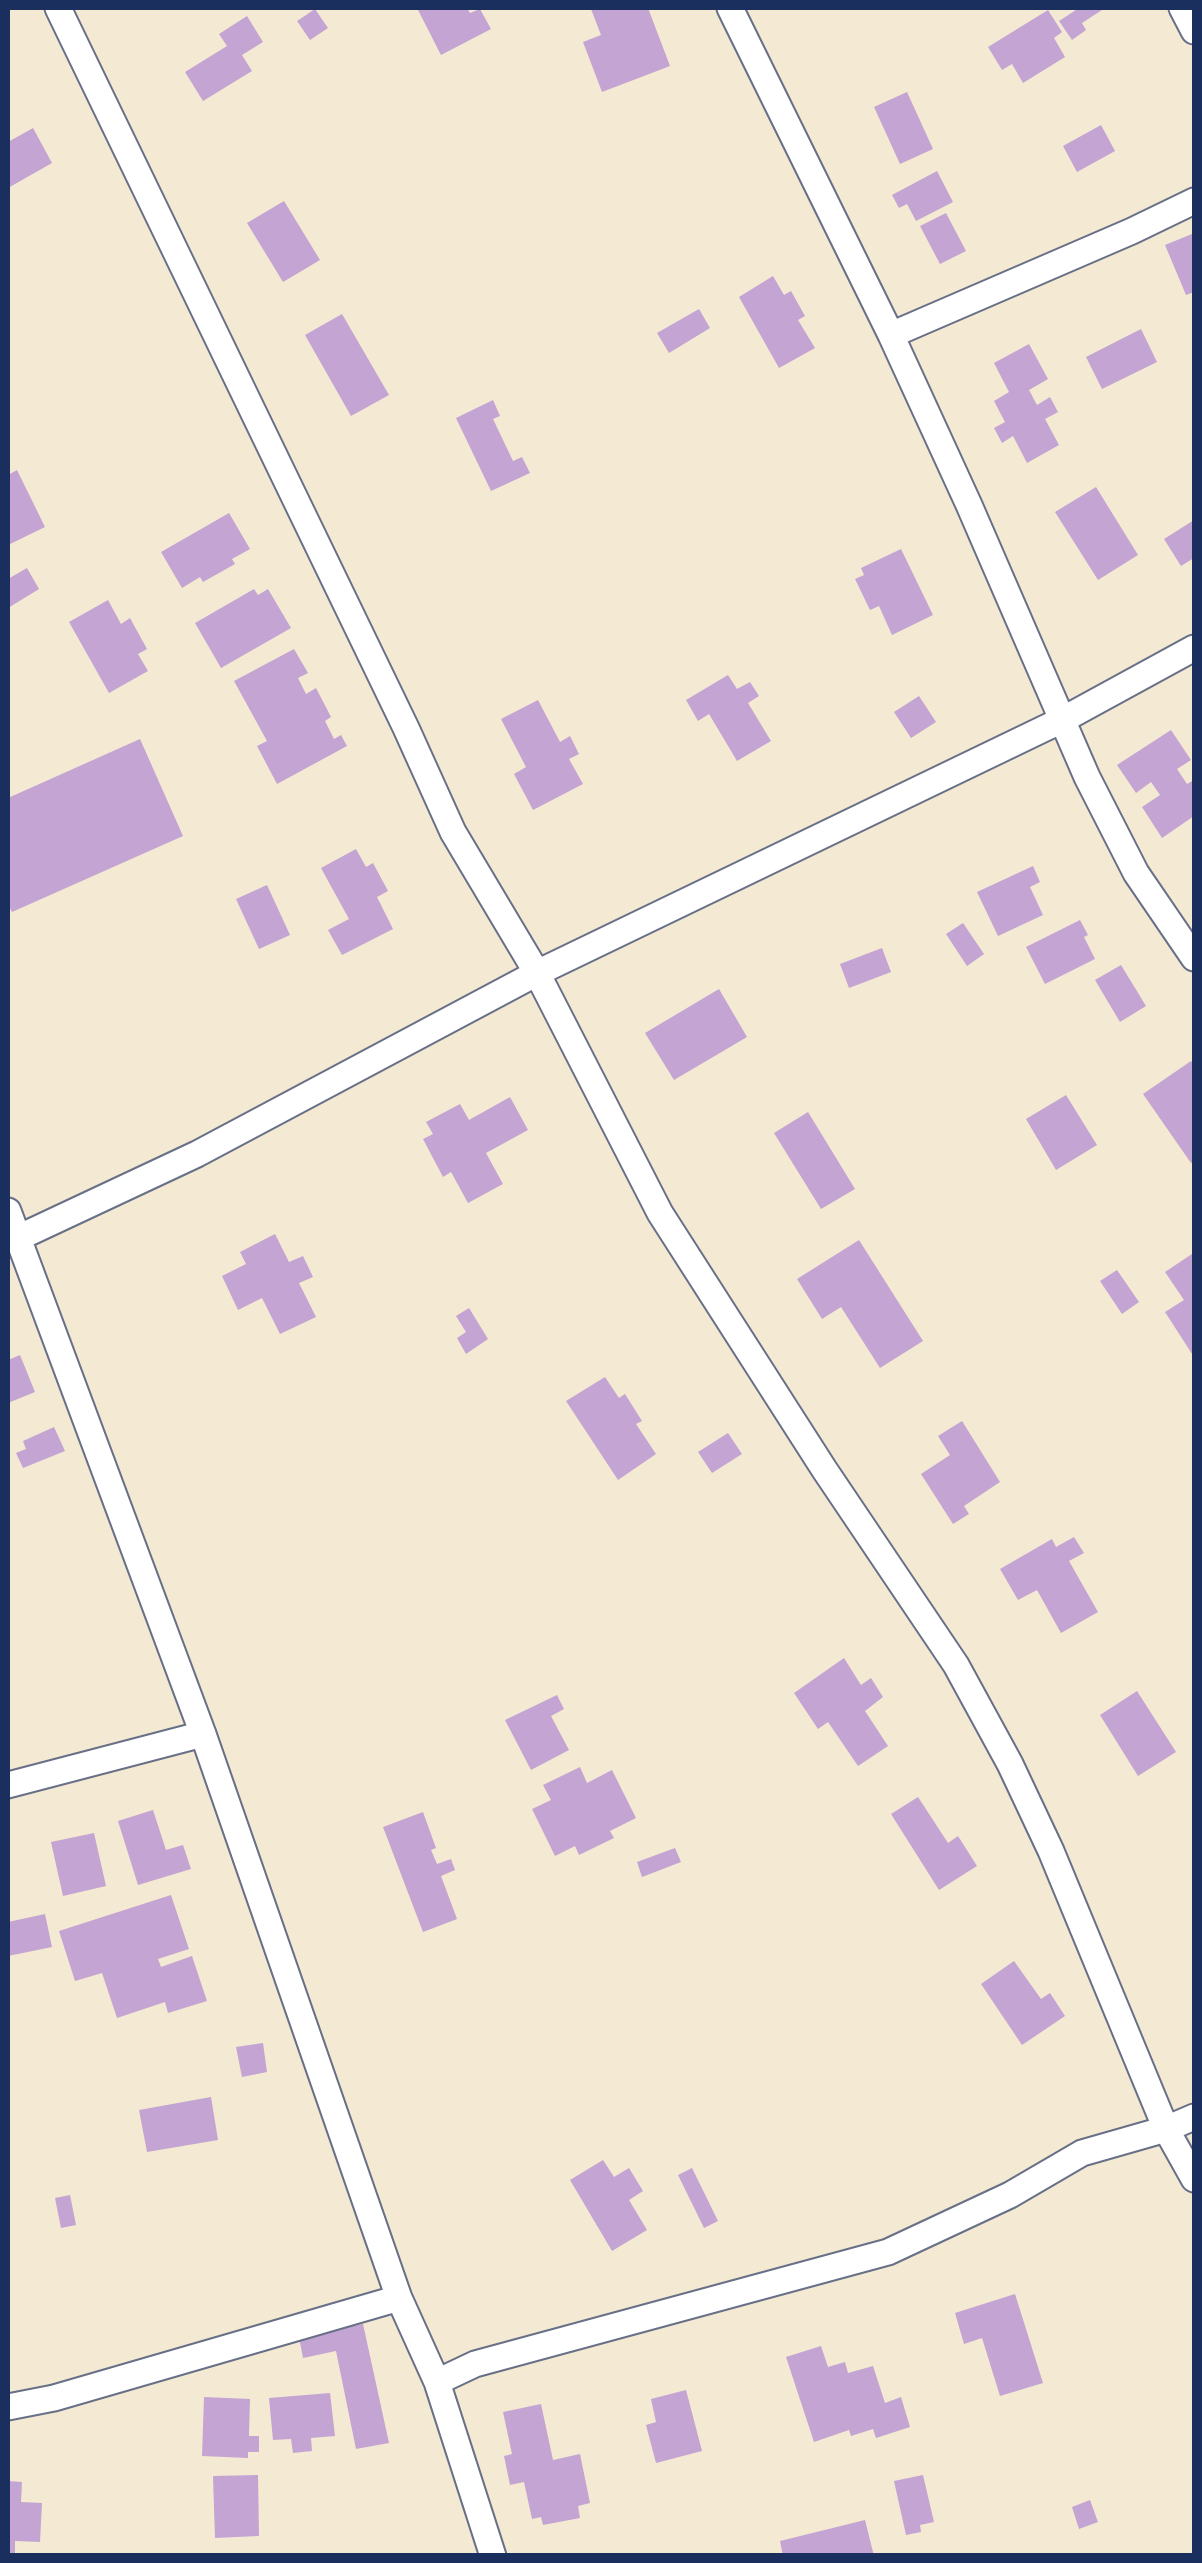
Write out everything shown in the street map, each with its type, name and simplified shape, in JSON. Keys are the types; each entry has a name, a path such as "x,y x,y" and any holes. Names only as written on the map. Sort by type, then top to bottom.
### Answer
{"street":[{"path":"58,8 453,832 537,973 660,1213 824,1469 956,1665 1052,1851 1166,2129 1194,2179"},
{"path":"730,8 891,335 1087,776 1136,873 1194,958"},
{"path":"1182,8 1194,31"},
{"path":"891,335 1132,231 1194,200"},
{"path":"20,1237 196,1154 537,973 1064,718 1194,648"},
{"path":"8,1211 203,1734 399,2298 437,2382 494,2556"},
{"path":"8,1785 203,1734"},
{"path":"437,2382 476,2364 888,2252 1010,2195 1082,2152 1166,2129 1194,2117"},
{"path":"8,2408 399,2298"}],"building":[{"path":"417,8 467,8 470,13 480,9 491,29 441,55"},
{"path":"648,8 670,66 602,92 583,42 601,35 591,9"},
{"path":"1079,8 1105,8 1082,23 1086,30 1072,40 1059,21"},
{"path":"315,9 328,28 310,40 297,21"},
{"path":"1048,10 1062,32 1054,38 1065,57 1023,83 1012,64 1002,70 988,47"},
{"path":"247,16 263,42 242,55 252,71 203,101 185,72 227,46 219,34"},
{"path":"907,92 933,149 900,164 874,107"},
{"path":"1101,125 1115,151 1077,172 1063,146"},
{"path":"33,128 52,163 8,188 8,142"},
{"path":"937,171 953,202 916,221 907,204 899,208 892,195"},
{"path":"284,201 320,260 283,282 247,223"},
{"path":"946,213 966,251 940,264 920,226"},
{"path":"1192,234 1194,292 1186,295 1165,245"},
{"path":"773,276 784,295 791,291 805,316 798,320 815,348 779,368 739,297"},
{"path":"699,309 710,328 669,353 657,333"},
{"path":"342,314 389,395 351,416 305,335"},
{"path":"1141,329 1157,362 1102,389 1086,357"},
{"path":"1029,344 1048,379 1029,390 1037,405 1050,397 1058,412 1045,419 1059,445 1027,463 1013,436 1002,443 994,428 1005,422 994,401 1009,392 994,363"},
{"path":"493,400 500,416 493,419 513,461 522,457 530,473 491,491 456,418"},
{"path":"17,470 45,527 8,545 8,475"},
{"path":"1096,487 1138,555 1098,580 1055,512"},
{"path":"229,513 250,549 232,559 235,564 203,582 200,577 182,588 161,552"},
{"path":"1194,520 1194,558 1181,566 1164,539"},
{"path":"901,549 933,615 892,635 879,606 870,610 855,579 864,575 861,568"},
{"path":"27,568 39,589 8,608 8,579"},
{"path":"254,589 258,595 268,589 291,628 221,668 195,623"},
{"path":"108,600 121,624 130,618 147,649 138,654 148,671 109,693 69,622"},
{"path":"294,649 308,673 298,678 306,694 316,688 331,717 325,721 334,739 341,735 347,746 277,784 257,746 267,741 234,681"},
{"path":"728,675 737,689 750,682 759,696 748,703 771,741 737,761 709,714 698,721 686,700"},
{"path":"919,696 936,722 911,738 894,712"},
{"path":"538,700 560,742 570,736 579,754 569,759 583,784 533,810 514,774 526,767 501,719"},
{"path":"1171,730 1191,760 1177,769 1187,784 1194,780 1194,816 1162,838 1142,807 1160,795 1151,782 1136,793 1117,765"},
{"path":"140,739 183,836 12,912 8,905 8,798"},
{"path":"356,849 366,867 373,863 388,891 377,897 393,929 342,955 328,930 349,919 321,868"},
{"path":"1033,866 1040,882 1030,887 1043,915 998,936 977,892"},
{"path":"267,885 290,935 259,949 236,899"},
{"path":"1080,920 1095,959 1045,984 1026,947"},
{"path":"963,923 984,954 967,966 946,934"},
{"path":"882,948 891,972 849,988 840,964"},
{"path":"1121,965 1146,1006 1120,1022 1095,980"},
{"path":"719,989 747,1037 674,1080 645,1033"},
{"path":"1191,1061 1194,1161 1191,1163 1143,1094"},
{"path":"1066,1095 1097,1145 1056,1170 1026,1119"},
{"path":"510,1097 528,1130 486,1153 503,1184 468,1203 451,1172 443,1177 423,1139 433,1134 426,1122 460,1104 469,1120"},
{"path":"808,1112 855,1189 821,1209 774,1133"},
{"path":"275,1234 289,1262 303,1256 313,1277 299,1283 316,1317 280,1334 262,1298 238,1310 222,1276 246,1264 240,1252"},
{"path":"859,1240 923,1341 880,1368 841,1307 822,1319 797,1279"},
{"path":"1192,1254 1194,1357 1165,1312 1184,1300 1165,1272"},
{"path":"1117,1270 1139,1302 1122,1314 1100,1281"},
{"path":"469,1308 488,1339 466,1354 457,1338 466,1332 456,1316"},
{"path":"20,1355 35,1392 8,1403 8,1360"},
{"path":"605,1377 619,1398 625,1394 642,1421 636,1424 656,1454 618,1480 566,1401"},
{"path":"962,1421 1000,1482 964,1506 969,1514 953,1524 921,1474 950,1455 938,1436"},
{"path":"54,1427 65,1451 23,1468 16,1453 26,1449 23,1441"},
{"path":"728,1433 742,1454 712,1473 698,1452"},
{"path":"1074,1537 1084,1553 1069,1561 1098,1612 1061,1633 1037,1590 1018,1600 1000,1569 1052,1539 1056,1547"},
{"path":"844,1658 861,1685 871,1678 883,1697 865,1711 888,1746 858,1766 828,1722 818,1729 794,1693"},
{"path":"1137,1691 1176,1752 1138,1776 1100,1715"},
{"path":"557,1695 564,1709 551,1716 569,1750 531,1770 505,1720"},
{"path":"580,1767 587,1783 612,1770 636,1818 610,1831 614,1838 579,1855 575,1846 555,1856 532,1809 551,1800 543,1785"},
{"path":"918,1797 948,1843 958,1836 977,1866 939,1890 891,1814"},
{"path":"153,1810 166,1850 183,1845 191,1869 138,1885 118,1821"},
{"path":"423,1812 436,1848 431,1850 437,1864 451,1859 455,1870 441,1876 457,1919 423,1932 383,1827"},
{"path":"94,1833 106,1886 63,1896 51,1842"},
{"path":"675,1848 681,1862 642,1877 637,1862"},
{"path":"171,1895 189,1949 158,1959 161,1967 192,1956 207,2001 168,2013 165,2002 117,2018 102,1973 75,1981 59,1931"},
{"path":"45,1914 52,1947 8,1956 8,1922"},
{"path":"1014,1961 1041,1999 1050,1993 1065,2016 1022,2045 981,1984"},
{"path":"263,2043 267,2072 242,2077 236,2047"},
{"path":"211,2097 218,2140 147,2152 139,2110"},
{"path":"603,2160 614,2177 629,2168 643,2191 629,2200 647,2230 612,2251 570,2180"},
{"path":"692,2168 718,2221 704,2228 678,2175"},
{"path":"70,2195 76,2225 61,2228 55,2198"},
{"path":"1015,2294 1043,2383 1000,2396 982,2338 964,2344 955,2313"},
{"path":"363,2324 389,2443 356,2449 336,2351 303,2358 299,2337"},
{"path":"821,2346 828,2367 845,2362 848,2373 873,2366 885,2403 901,2397 910,2427 876,2438 873,2429 851,2436 849,2430 814,2442 786,2357"},
{"path":"686,2390 702,2451 656,2463 646,2425 656,2422 651,2399"},
{"path":"330,2393 335,2436 311,2438 312,2451 293,2453 291,2439 273,2440 269,2398"},
{"path":"204,2397 250,2399 249,2436 259,2436 259,2452 248,2452 248,2458 202,2456"},
{"path":"541,2404 553,2460 580,2454 590,2503 578,2506 580,2518 543,2525 541,2517 532,2519 524,2482 510,2485 504,2456 512,2454 503,2412"},
{"path":"258,2475 259,2536 215,2538 213,2476"},
{"path":"923,2475 934,2522 920,2525 921,2532 906,2535 894,2481"},
{"path":"8,2481 22,2482 21,2502 42,2503 40,2542 15,2541 15,2556 8,2556"},
{"path":"1090,2500 1098,2522 1079,2529 1072,2507"},
{"path":"865,2520 874,2556 783,2556 780,2541"}]}
